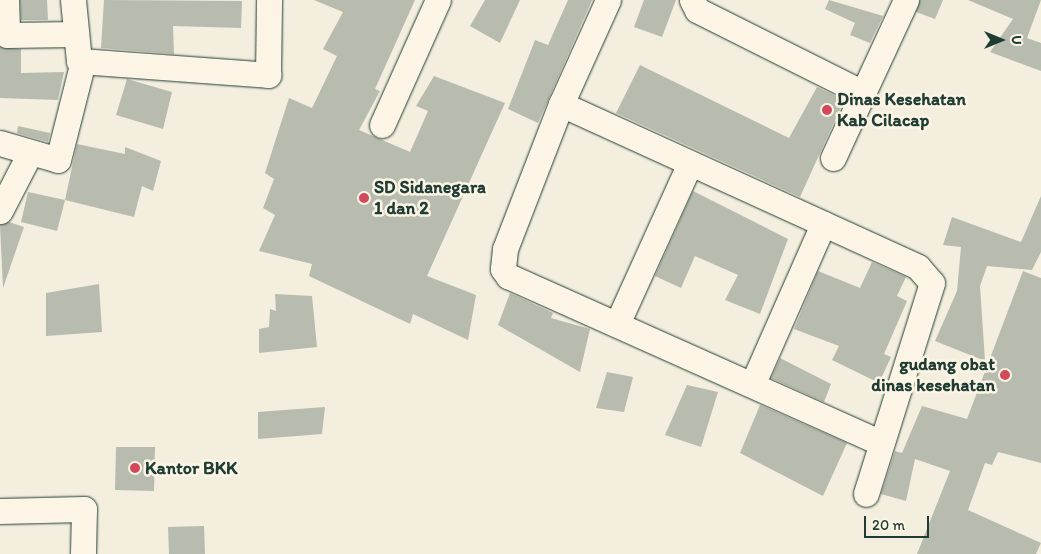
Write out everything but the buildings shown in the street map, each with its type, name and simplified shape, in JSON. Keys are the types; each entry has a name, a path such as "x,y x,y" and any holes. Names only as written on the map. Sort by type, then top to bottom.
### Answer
{"street":[{"path":"6,0 7,36 76,34"},
{"path":"0,144 58,160 83,61 76,34 73,0"},
{"path":"83,61 268,75 269,0"},
{"path":"382,125 438,0"},
{"path":"608,0 561,104 505,249 503,269 617,324 753,383 879,442"},
{"path":"692,0 697,10 863,93"},
{"path":"833,158 906,0"},
{"path":"561,104 689,165 918,267 932,283 879,442 866,494"},
{"path":"0,211 30,153"},
{"path":"617,324 689,165"},
{"path":"753,383 823,224"},
{"path":"0,511 84,509 83,554"}],"place":[{"name":"Dinas Kesehatan Kab Cilacap","path":"827,110"},
{"name":"SD Sidanegara 1 dan 2","path":"364,198"},
{"name":"gudang obat dinas kesehatan","path":"1005,375"},
{"name":"Kantor BKK","path":"135,468"}]}
